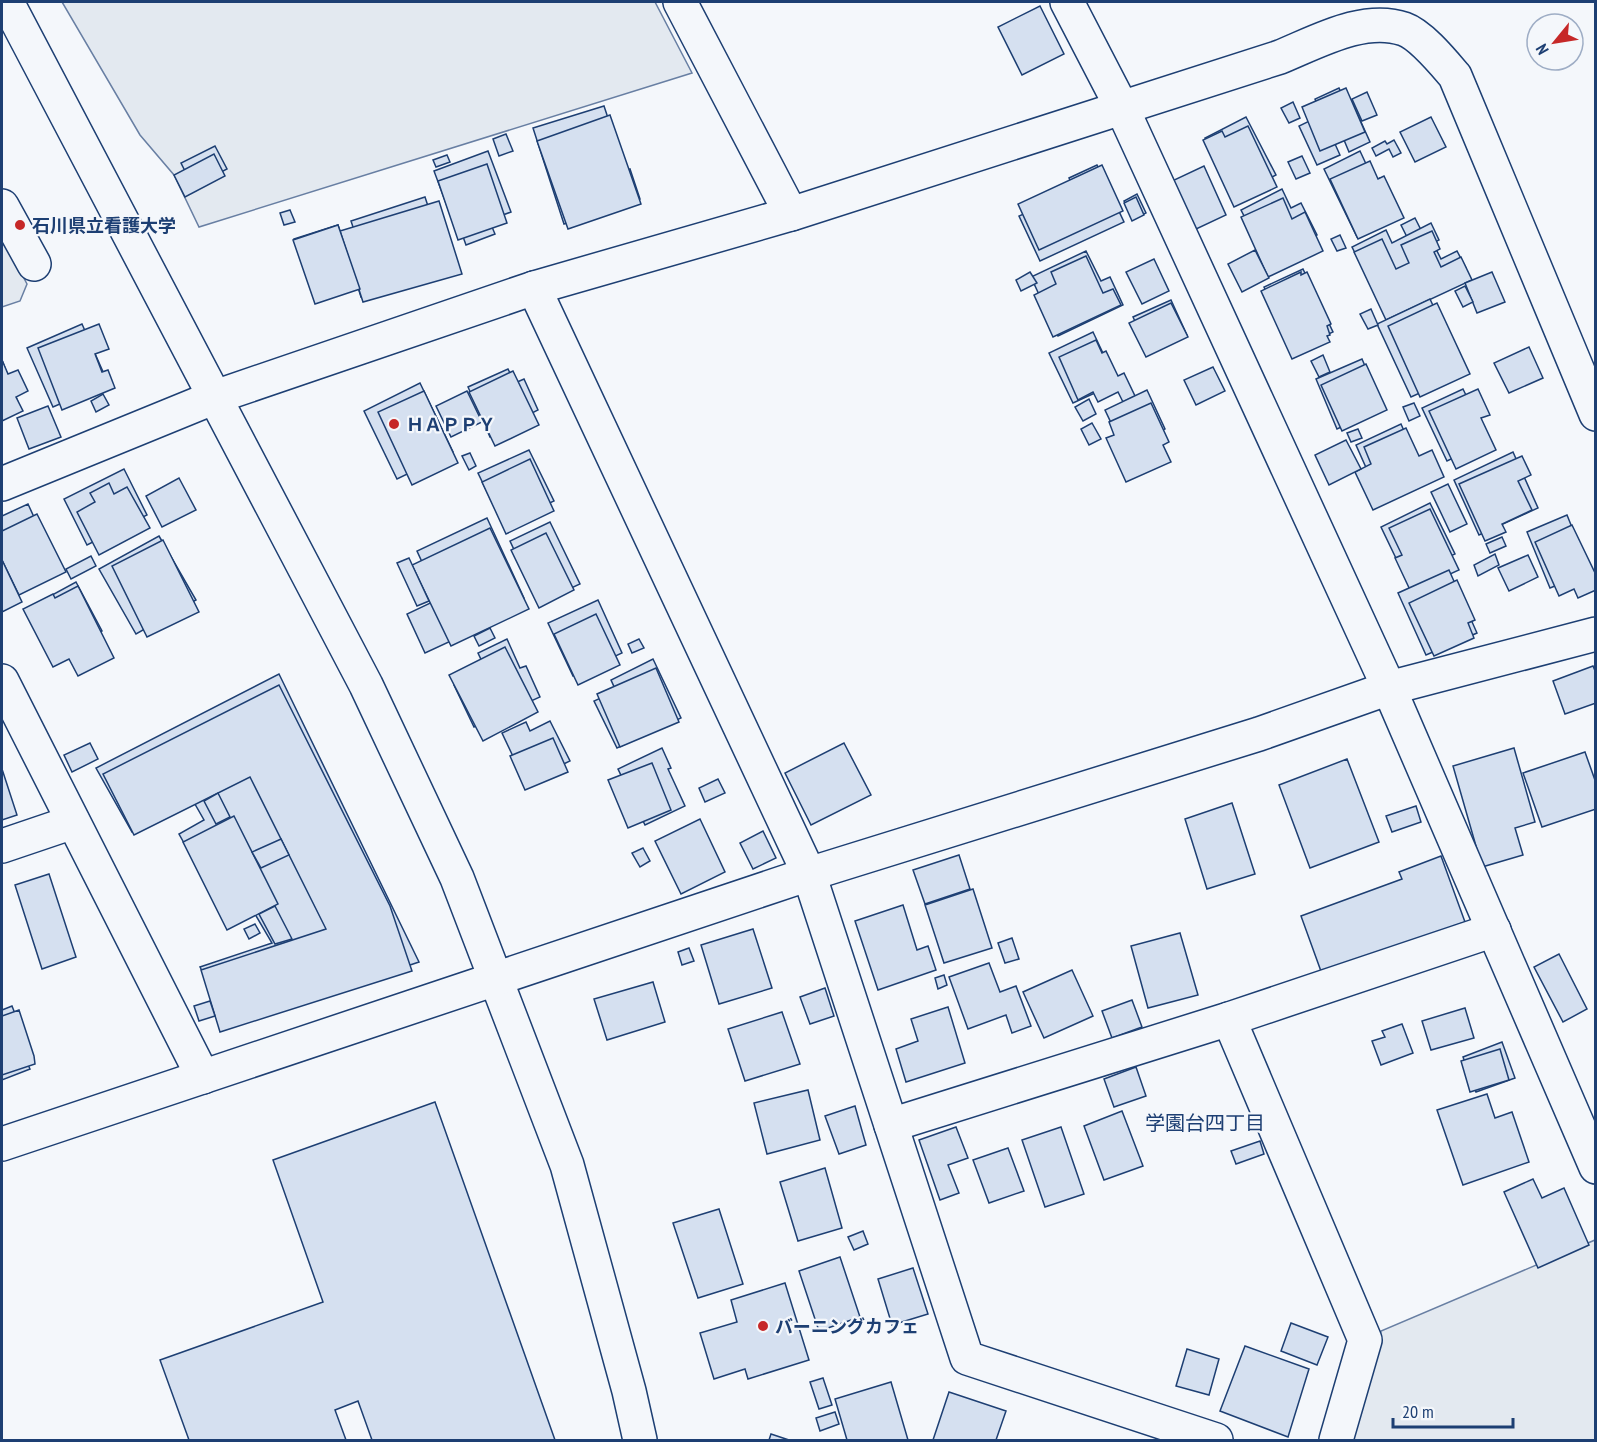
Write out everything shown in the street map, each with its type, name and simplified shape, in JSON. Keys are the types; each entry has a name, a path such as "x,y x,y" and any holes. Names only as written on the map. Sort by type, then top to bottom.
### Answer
{"street":[{"path":"8,2 366,685 457,878 567,1165 629,1391 640,1440"},
{"path":"680,2 791,214"},
{"path":"1067,2 1122,108 1389,688 1596,1167"},
{"path":"2,484 215,397 534,288 791,214 1280,57 1345,31 1378,25 1406,29 1432,50 1455,76 1596,414"},
{"path":"2,207 34,264"},
{"path":"534,288 809,874 967,1358 1216,1440"},
{"path":"2,1144 809,874 1248,738 1389,688 1596,634"},
{"path":"2,681 203,1077"},
{"path":"2,846 73,822"},
{"path":"891,1125 1229,1019 1494,930"},
{"path":"1229,1019 1365,1340 1336,1440"}],"shaded area":[{"path":"62,2 655,2 692,73 199,227 174,175 140,135"},
{"path":"2,237 27,284 20,301 2,307"},
{"path":"1595,1240 1595,1440 1352,1440 1381,1331"}],"building":[{"path":"1040,6 1064,54 1022,75 998,27"},
{"path":"1339,88 1345,102 1351,100 1370,142 1349,152 1344,140 1335,144 1340,155 1317,165 1299,126 1322,115 1315,99"},
{"path":"1346,88 1365,132 1320,151 1302,107"},
{"path":"1367,92 1377,115 1362,121 1352,99"},
{"path":"1293,102 1300,118 1289,123 1281,108"},
{"path":"604,106 618,148 579,160 586,183 630,169 640,199 564,224 533,128"},
{"path":"610,115 641,204 568,229 537,141"},
{"path":"1246,117 1276,175 1235,196 1205,138"},
{"path":"1431,117 1446,147 1415,162 1400,132"},
{"path":"1248,126 1277,187 1234,207 1203,140 1222,131 1225,137"},
{"path":"506,134 513,151 499,156 493,139"},
{"path":"1394,140 1401,153 1393,157 1389,149 1376,156 1372,148 1385,141 1387,144"},
{"path":"215,146 227,169 193,187 181,163"},
{"path":"488,151 511,212 489,220 495,234 466,245 461,231 457,233 434,171"},
{"path":"1360,151 1374,181 1380,178 1399,216 1357,237 1324,169"},
{"path":"214,154 225,176 185,197 174,175"},
{"path":"447,155 450,162 436,167 433,160"},
{"path":"1302,156 1310,173 1296,179 1288,162"},
{"path":"1370,161 1378,179 1384,176 1404,218 1358,239 1330,179"},
{"path":"487,164 507,223 458,240 438,181"},
{"path":"1097,165 1124,222 1040,261 1019,216 1050,202 1047,195 1071,183 1069,178"},
{"path":"1102,165 1123,211 1039,250 1018,204"},
{"path":"1204,166 1226,215 1194,230 1172,181"},
{"path":"1282,189 1291,208 1301,203 1317,235 1311,238 1313,242 1269,264 1241,210"},
{"path":"1137,194 1146,213 1134,219 1124,201"},
{"path":"425,197 442,249 423,255 430,275 361,297 357,284 314,299 294,239 338,225 348,256 361,251 351,221"},
{"path":"1136,197 1144,215 1132,221 1124,203"},
{"path":"1283,198 1292,219 1305,212 1323,251 1268,277 1241,217"},
{"path":"439,201 462,274 363,302 340,231"},
{"path":"290,210 295,222 284,225 280,213"},
{"path":"1415,218 1421,230 1407,237 1401,225"},
{"path":"1431,223 1439,240 1433,243 1441,259 1457,251 1466,268 1384,310 1352,247 1386,230 1392,243"},
{"path":"338,225 360,289 315,304 293,240"},
{"path":"1432,231 1440,249 1434,252 1441,267 1461,257 1472,280 1386,320 1354,252 1382,239 1396,269 1409,263 1401,245"},
{"path":"1340,235 1346,248 1337,251 1331,239"},
{"path":"1255,250 1269,278 1242,292 1228,264"},
{"path":"1086,251 1101,281 1110,277 1123,305 1058,336 1031,277"},
{"path":"1086,256 1103,293 1113,289 1121,305 1053,337 1034,295 1056,284 1051,272"},
{"path":"1154,259 1169,291 1142,304 1126,272"},
{"path":"1303,269 1333,332 1294,350 1264,287"},
{"path":"1030,272 1037,283 1021,291 1016,280"},
{"path":"1301,272 1301,275 1307,272 1331,324 1327,326 1330,335 1327,336 1330,342 1292,359 1261,291"},
{"path":"1492,272 1505,302 1477,313 1465,283"},
{"path":"1465,286 1473,302 1463,307 1455,291"},
{"path":"1430,299 1464,373 1411,397 1377,324"},
{"path":"1171,300 1187,335 1149,352 1133,317"},
{"path":"1171,303 1188,337 1146,357 1129,323"},
{"path":"1437,303 1470,374 1420,397 1388,326"},
{"path":"1371,309 1378,325 1368,329 1360,314"},
{"path":"82,324 108,383 53,407 27,348"},
{"path":"99,324 109,349 95,354 102,372 108,370 115,388 62,410 38,348"},
{"path":"1093,332 1117,383 1073,403 1049,353"},
{"path":"1096,340 1102,353 1106,351 1118,376 1124,373 1135,396 1123,402 1118,392 1098,402 1093,392 1078,400 1059,357"},
{"path":"1529,347 1543,378 1509,393 1494,363"},
{"path":"1323,355 1330,372 1319,377 1311,361"},
{"path":"1362,359 1383,408 1337,429 1316,379"},
{"path":"2,360 18,402 2,409"},
{"path":"2,360 8,374 18,370 28,391 16,397 23,411 2,421"},
{"path":"1366,364 1387,410 1342,431 1321,385"},
{"path":"1213,367 1225,391 1196,405 1184,380"},
{"path":"508,369 515,383 524,379 538,410 528,415 530,419 490,437 468,387"},
{"path":"513,371 539,425 495,446 469,392"},
{"path":"420,383 453,452 397,479 364,411"},
{"path":"1463,389 1488,441 1447,461 1422,408"},
{"path":"1478,389 1490,415 1481,418 1496,450 1456,469 1429,411"},
{"path":"1147,390 1165,429 1157,433 1165,451 1132,467 1105,410"},
{"path":"424,391 458,463 412,485 378,412"},
{"path":"467,391 482,422 451,437 436,406"},
{"path":"103,394 109,405 96,412 91,401"},
{"path":"1089,399 1096,414 1083,421 1075,407"},
{"path":"1151,403 1169,442 1163,445 1171,462 1126,482 1106,438 1114,435 1109,422"},
{"path":"1414,403 1420,416 1409,421 1403,407"},
{"path":"48,406 61,437 29,449 17,418"},
{"path":"1092,423 1101,439 1089,445 1081,429"},
{"path":"1401,424 1425,479 1380,499 1356,445"},
{"path":"1406,428 1419,456 1432,450 1444,477 1373,510 1355,472 1371,464 1364,447"},
{"path":"1358,429 1362,438 1351,442 1347,433"},
{"path":"1346,440 1361,469 1329,485 1315,455"},
{"path":"529,450 554,501 503,525 478,473"},
{"path":"1513,452 1538,508 1479,535 1454,480"},
{"path":"470,453 476,466 469,470 462,456"},
{"path":"1522,456 1531,475 1518,481 1532,510 1502,524 1506,532 1485,541 1459,484"},
{"path":"530,459 554,511 506,534 482,482"},
{"path":"124,469 147,515 87,545 64,499"},
{"path":"179,478 196,510 162,527 146,496"},
{"path":"109,483 114,494 127,487 150,528 99,555 77,512 95,502 90,493"},
{"path":"1448,484 1467,524 1450,532 1431,492"},
{"path":"1430,503 1455,554 1405,577 1381,527"},
{"path":"28,504 55,563 6,585 2,574 2,516"},
{"path":"1430,509 1459,570 1411,592 1395,558 1402,555 1389,528"},
{"path":"37,514 66,572 19,595 2,560 2,531"},
{"path":"1567,515 1590,572 1550,588 1527,532"},
{"path":"487,518 524,598 497,610 480,574 471,579 492,622 425,653 407,614 439,599 417,551"},
{"path":"550,522 580,584 539,603 510,541"},
{"path":"1572,525 1596,575 1596,590 1578,598 1574,589 1559,596 1535,542"},
{"path":"490,528 529,609 451,646 412,565"},
{"path":"546,533 574,590 539,608 511,550"},
{"path":"159,536 196,600 136,634 99,569"},
{"path":"1502,537 1506,546 1490,553 1486,544"},
{"path":"163,540 199,612 147,637 112,566"},
{"path":"1495,554 1499,565 1478,576 1474,565"},
{"path":"1528,555 1538,577 1509,591 1498,568"},
{"path":"91,556 96,566 71,579 66,569"},
{"path":"409,558 429,601 417,606 397,563"},
{"path":"2,560 22,602 2,612"},
{"path":"1449,570 1477,633 1426,655 1398,593"},
{"path":"1457,580 1475,620 1468,623 1474,638 1434,656 1409,603"},
{"path":"76,582 102,631 56,655 30,607"},
{"path":"78,586 114,658 78,676 69,659 53,667 23,609 53,594 55,598"},
{"path":"598,600 622,653 573,676 548,623"},
{"path":"596,614 620,665 578,685 554,634"},
{"path":"490,628 495,638 479,646 474,636"},
{"path":"507,639 520,668 526,666 540,697 474,727 454,685 486,670 478,653"},
{"path":"639,639 644,648 632,653 628,644"},
{"path":"505,647 538,712 483,741 449,675"},
{"path":"653,659 681,718 617,748 594,701 616,691 611,680"},
{"path":"1593,666 1596,673 1596,703 1565,714 1553,681"},
{"path":"656,668 679,722 620,747 597,694"},
{"path":"279,674 419,962 230,1025 200,967 272,943 255,914 231,927 179,834 204,820 192,799 132,832 96,768"},
{"path":"279,685 390,906 412,971 220,1032 201,970 326,929 250,777 134,835 103,774"},
{"path":"550,721 570,761 525,782 502,733 526,722 530,731"},
{"path":"553,738 568,772 525,790 510,756"},
{"path":"90,743 98,759 72,772 64,755"},
{"path":"844,743 871,795 811,825 785,773"},
{"path":"662,748 671,768 668,769 685,806 645,825 618,769"},
{"path":"1514,748 1535,822 1515,828 1523,855 1482,867 1453,766"},
{"path":"1585,752 1596,783 1596,809 1542,827 1523,773"},
{"path":"1347,759 1379,842 1310,868 1279,785"},
{"path":"652,763 671,810 628,828 608,780"},
{"path":"2,769 17,815 2,820"},
{"path":"718,779 725,793 705,802 699,788"},
{"path":"218,793 230,817 216,824 204,801"},
{"path":"1232,803 1255,874 1207,889 1185,819"},
{"path":"1416,806 1421,822 1392,832 1386,816"},
{"path":"234,816 278,904 227,930 183,842"},
{"path":"700,819 725,872 681,894 655,841"},
{"path":"763,831 776,858 753,869 740,843"},
{"path":"281,839 289,855 261,868 252,852"},
{"path":"643,848 650,861 640,867 632,853"},
{"path":"959,855 970,889 925,904 913,870"},
{"path":"1441,856 1465,922 1322,974 1301,916 1402,879 1399,872"},
{"path":"49,874 76,957 42,969 15,885"},
{"path":"973,889 992,948 944,963 925,905"},
{"path":"903,905 917,950 928,946 936,970 878,990 855,921"},
{"path":"275,906 292,939 275,944 259,914"},
{"path":"255,924 260,933 249,939 244,929"},
{"path":"753,929 772,988 719,1004 701,945"},
{"path":"1180,933 1198,995 1148,1008 1131,946"},
{"path":"1012,938 1019,959 1005,963 998,943"},
{"path":"689,948 694,961 682,965 678,952"},
{"path":"1559,954 1587,1009 1563,1022 1534,967"},
{"path":"989,963 1000,992 1016,986 1031,1026 1012,1033 1006,1015 968,1029 949,977"},
{"path":"1072,970 1093,1016 1044,1038 1023,992"},
{"path":"944,975 947,985 938,989 935,978"},
{"path":"653,982 665,1022 607,1040 594,999"},
{"path":"825,988 834,1016 810,1024 800,997"},
{"path":"1132,1000 1142,1027 1112,1038 1102,1011"},
{"path":"210,1001 215,1016 199,1021 194,1006"},
{"path":"12,1006 32,1057 26,1060 30,1069 2,1080 2,1010"},
{"path":"948,1007 965,1063 906,1082 896,1049 918,1041 911,1019"},
{"path":"1465,1008 1474,1038 1431,1050 1422,1021"},
{"path":"19,1010 35,1064 2,1075 2,1016"},
{"path":"782,1012 800,1064 745,1081 728,1029"},
{"path":"1402,1024 1413,1053 1381,1065 1372,1041 1385,1037 1382,1031"},
{"path":"1502,1042 1515,1078 1476,1092 1463,1057"},
{"path":"1500,1049 1509,1080 1470,1092 1461,1061"},
{"path":"1136,1067 1146,1096 1114,1107 1104,1079"},
{"path":"808,1090 820,1140 767,1154 754,1103"},
{"path":"1487,1094 1495,1118 1512,1112 1529,1162 1463,1185 1437,1110"},
{"path":"435,1102 555,1440 372,1440 358,1401 335,1410 346,1440 189,1440 160,1360 323,1302 273,1160"},
{"path":"855,1106 866,1145 839,1154 825,1116"},
{"path":"1122,1111 1143,1166 1104,1180 1084,1126"},
{"path":"956,1127 968,1158 948,1165 959,1193 940,1200 919,1140"},
{"path":"1061,1127 1084,1194 1045,1207 1022,1140"},
{"path":"1260,1141 1264,1154 1236,1164 1231,1151"},
{"path":"1008,1148 1024,1191 989,1203 973,1160"},
{"path":"825,1168 842,1228 798,1241 780,1182"},
{"path":"1533,1179 1542,1198 1564,1188 1589,1245 1538,1268 1504,1192"},
{"path":"719,1209 743,1284 698,1298 673,1223"},
{"path":"863,1231 868,1244 854,1250 848,1237"},
{"path":"840,1257 860,1317 819,1331 799,1271"},
{"path":"913,1268 928,1314 892,1325 878,1279"},
{"path":"785,1283 809,1360 748,1379 745,1369 714,1379 700,1333 737,1322 731,1300"},
{"path":"1291,1323 1328,1337 1317,1365 1281,1351"},
{"path":"1245,1346 1309,1369 1288,1437 1220,1411"},
{"path":"1187,1349 1219,1359 1209,1395 1176,1386"},
{"path":"823,1378 832,1405 819,1409 810,1382"},
{"path":"891,1382 908,1440 847,1440 835,1399"},
{"path":"949,1392 1006,1411 996,1440 933,1440"},
{"path":"835,1412 839,1424 820,1431 816,1418"},
{"path":"771,1434 789,1440 769,1440"}],"place":[{"name":"石川県立看護大学","path":"20,225"},
{"name":"ＨＡＰＰＹ","path":"394,424"},
{"name":"バーニングカフェ","path":"763,1326"}],"district":[{"name":"学園台四丁目","path":"1205,1123"}]}
